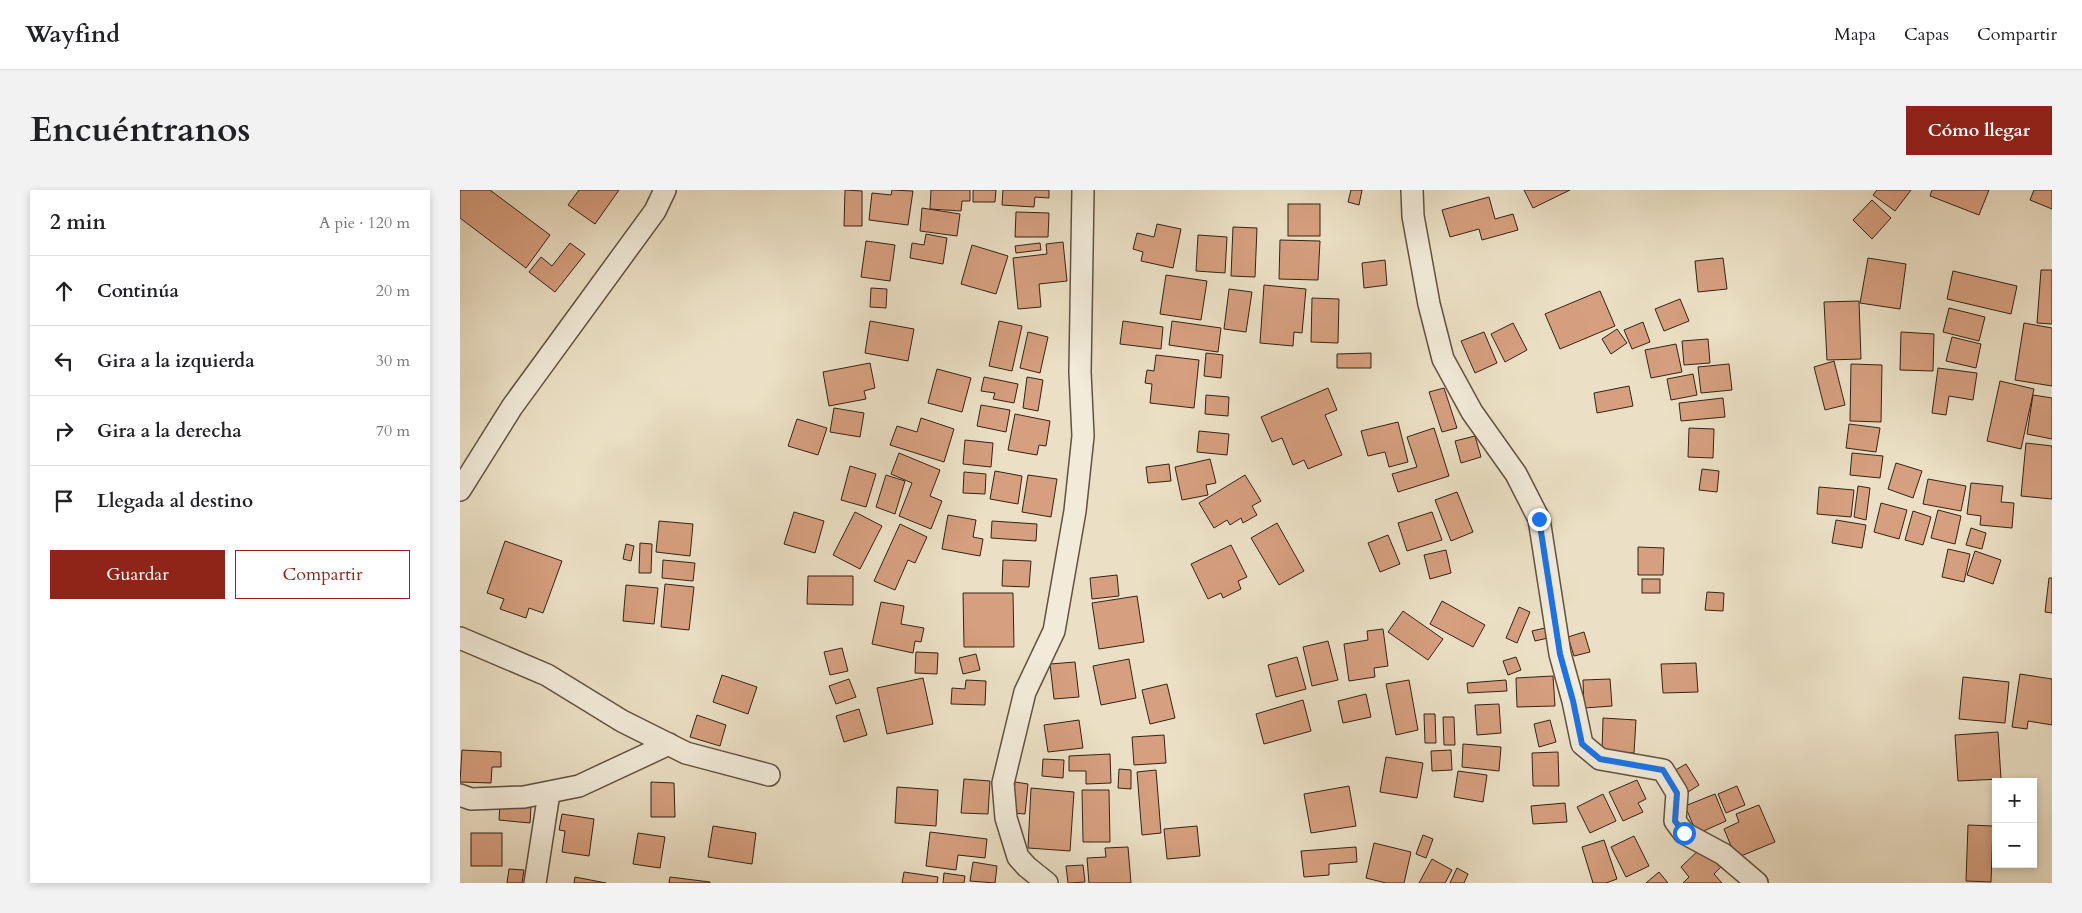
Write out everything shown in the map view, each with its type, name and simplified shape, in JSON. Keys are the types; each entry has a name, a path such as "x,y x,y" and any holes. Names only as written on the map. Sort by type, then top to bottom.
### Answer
{"street":[{"path":"460,490 512,407 655,211 665,190"},
{"path":"1047,883 1018,857 1006,818 1003,783 1025,692 1054,631 1075,511 1083,436 1080,372 1083,190"},
{"path":"1412,190 1413,216 1429,304 1443,358 1472,412 1516,474 1539,519 1560,654 1582,744 1600,759 1663,770 1677,793 1675,821 1684,833 1723,854 1757,883"},
{"path":"460,638 547,675 622,720 686,753 769,775"},
{"path":"460,795 471,799 524,797 579,786 669,744"},
{"path":"535,883 549,793"}],"building":[{"path":"460,190 490,190 550,235 526,268 460,218"},
{"path":"579,190 619,190 595,224 568,205"},
{"path":"845,190 862,191 862,226 844,226"},
{"path":"892,190 913,191 908,225 869,220 872,193 891,195"},
{"path":"931,190 970,190 970,201 962,201 961,211 930,209"},
{"path":"973,190 996,190 995,202 973,202"},
{"path":"1003,190 1049,190 1049,198 1035,197 1034,207 1002,205"},
{"path":"1351,190 1362,190 1359,205 1348,202"},
{"path":"1524,190 1570,190 1533,208"},
{"path":"1877,190 1911,190 1895,211 1873,195"},
{"path":"1932,190 1989,190 1979,215 1930,196"},
{"path":"2034,190 2052,190 2052,209 2030,200"},
{"path":"1489,197 1495,219 1513,214 1518,230 1482,240 1479,229 1450,237 1442,210"},
{"path":"1872,200 1891,218 1872,239 1853,220"},
{"path":"1288,204 1320,204 1320,236 1288,236"},
{"path":"922,208 960,214 957,236 920,231"},
{"path":"1016,212 1049,213 1048,237 1015,237"},
{"path":"1157,224 1181,229 1173,268 1141,261 1143,252 1133,249 1137,233 1154,237"},
{"path":"1233,227 1257,228 1255,277 1231,276"},
{"path":"926,234 947,238 943,264 910,258 912,243 924,245"},
{"path":"1198,235 1227,237 1225,273 1196,271"},
{"path":"1280,240 1320,241 1318,280 1279,279"},
{"path":"866,241 895,245 890,281 861,277"},
{"path":"1063,242 1067,281 1039,284 1041,307 1018,309 1013,258 1047,254 1046,244"},
{"path":"570,243 585,254 555,292 529,272 541,257 552,266"},
{"path":"1040,243 1041,250 1016,253 1015,246"},
{"path":"972,245 1008,256 996,294 961,284"},
{"path":"1723,258 1727,289 1698,292 1695,261"},
{"path":"1868,258 1906,264 1900,309 1860,303"},
{"path":"1385,260 1387,285 1364,288 1362,263"},
{"path":"2041,270 2052,270 2052,324 2037,323"},
{"path":"1953,271 2017,286 2011,314 1947,299"},
{"path":"1166,275 1207,281 1201,320 1160,314"},
{"path":"1264,285 1306,289 1302,333 1294,332 1293,346 1260,343"},
{"path":"871,288 887,289 886,308 870,307"},
{"path":"1229,289 1252,292 1246,332 1224,329"},
{"path":"1600,291 1615,326 1560,349 1545,314"},
{"path":"1312,298 1339,299 1338,343 1311,342"},
{"path":"1680,299 1689,321 1664,331 1655,309"},
{"path":"1859,301 1861,359 1827,360 1824,302"},
{"path":"1949,308 1985,317 1979,341 1943,332"},
{"path":"870,321 914,329 908,361 865,353"},
{"path":"999,321 1022,326 1012,371 989,366"},
{"path":"1123,321 1163,327 1161,349 1120,344"},
{"path":"1172,321 1221,328 1218,352 1169,345"},
{"path":"1643,322 1650,342 1632,349 1624,330"},
{"path":"1513,323 1527,350 1505,362 1491,334"},
{"path":"2024,323 2052,328 2052,386 2015,380"},
{"path":"1617,329 1627,343 1611,354 1602,339"},
{"path":"1028,332 1048,337 1040,373 1020,368"},
{"path":"1484,332 1497,363 1475,373 1461,341"},
{"path":"1901,332 1934,334 1933,371 1900,370"},
{"path":"1952,337 1981,344 1976,368 1946,361"},
{"path":"1708,339 1710,363 1684,365 1682,341"},
{"path":"1676,344 1682,372 1651,378 1645,350"},
{"path":"1206,353 1223,355 1221,378 1204,376"},
{"path":"1371,353 1371,368 1337,368 1337,354"},
{"path":"1156,355 1199,360 1194,408 1150,403 1152,384 1145,383 1147,370 1154,371"},
{"path":"1834,361 1845,405 1825,410 1814,367"},
{"path":"870,363 875,388 864,391 866,399 829,406 823,372"},
{"path":"1729,364 1732,390 1701,393 1698,367"},
{"path":"1851,364 1882,365 1881,422 1850,421"},
{"path":"1938,368 1977,373 1973,400 1949,396 1946,415 1932,413"},
{"path":"937,369 971,378 962,412 928,403"},
{"path":"1693,374 1697,395 1671,400 1667,379"},
{"path":"984,377 1018,384 1014,403 993,399 995,393 981,391"},
{"path":"1027,377 1043,380 1038,411 1023,408"},
{"path":"2000,381 2034,389 2021,449 1987,441"},
{"path":"1629,386 1633,406 1597,413 1594,393"},
{"path":"1328,388 1337,410 1325,415 1342,455 1308,469 1304,460 1293,465 1282,438 1272,442 1261,417"},
{"path":"1444,388 1457,428 1442,432 1429,392"},
{"path":"1206,395 1229,397 1228,416 1205,414"},
{"path":"2033,395 2052,398 2052,439 2027,434"},
{"path":"1723,398 1725,417 1681,421 1679,403"},
{"path":"981,405 1010,410 1006,432 977,426"},
{"path":"834,408 864,413 860,437 830,432"},
{"path":"1015,414 1050,421 1046,446 1039,445 1037,455 1008,450"},
{"path":"921,418 954,429 944,462 890,445 897,426 917,432"},
{"path":"797,419 827,428 818,455 788,446"},
{"path":"1398,422 1408,462 1389,467 1385,452 1368,456 1361,431"},
{"path":"1849,424 1880,428 1876,452 1846,448"},
{"path":"1434,428 1449,476 1398,492 1392,474 1417,467 1407,437"},
{"path":"1689,428 1714,429 1713,458 1688,457"},
{"path":"1199,431 1229,434 1227,455 1197,452"},
{"path":"1475,436 1481,457 1461,463 1455,441"},
{"path":"965,440 993,443 991,467 963,464"},
{"path":"2026,443 2052,446 2052,499 2021,496"},
{"path":"899,453 940,470 930,496 942,501 931,529 899,516 912,483 891,474"},
{"path":"1852,453 1883,456 1880,478 1850,475"},
{"path":"1210,459 1216,483 1206,485 1208,495 1182,500 1175,467"},
{"path":"1896,463 1922,471 1913,498 1888,489"},
{"path":"1169,464 1171,481 1148,483 1146,467"},
{"path":"850,466 876,474 866,507 841,500"},
{"path":"1702,469 1719,471 1717,492 1699,490"},
{"path":"995,471 1022,476 1018,504 990,499"},
{"path":"964,472 986,474 985,494 963,493"},
{"path":"886,475 905,481 895,514 876,507"},
{"path":"1028,475 1057,479 1051,517 1022,512"},
{"path":"1245,475 1261,501 1252,506 1257,515 1243,523 1241,518 1230,525 1227,520 1214,528 1199,503"},
{"path":"1928,479 1966,486 1961,511 1923,504"},
{"path":"1971,483 2003,486 2001,502 2014,503 2012,528 1980,525 1981,516 1967,514"},
{"path":"1858,486 1870,488 1866,520 1854,517"},
{"path":"1819,487 1854,490 1851,517 1817,514"},
{"path":"1457,492 1473,532 1451,541 1435,500"},
{"path":"1881,503 1907,510 1899,539 1874,532"},
{"path":"1938,510 1961,516 1955,544 1931,538"},
{"path":"1913,511 1931,517 1923,545 1905,540"},
{"path":"794,512 824,521 815,553 784,544"},
{"path":"855,512 882,526 860,569 833,555"},
{"path":"1432,512 1442,540 1407,551 1398,523"},
{"path":"948,515 976,520 973,537 983,539 980,556 942,549"},
{"path":"1836,520 1866,525 1862,548 1832,543"},
{"path":"659,521 693,524 690,556 656,552"},
{"path":"992,521 1037,524 1036,541 991,538"},
{"path":"1277,523 1304,571 1279,585 1251,538"},
{"path":"900,524 927,537 915,563 908,560 895,590 874,581"},
{"path":"1971,528 1986,533 1982,549 1966,545"},
{"path":"1388,535 1400,564 1380,572 1368,543"},
{"path":"505,541 562,561 543,613 529,608 526,618 500,609 504,599 487,593"},
{"path":"640,543 652,544 651,573 639,573"},
{"path":"626,544 634,546 631,561 623,559"},
{"path":"1231,545 1247,577 1238,581 1241,589 1223,598 1221,593 1208,599 1191,564"},
{"path":"1638,547 1664,548 1663,575 1638,575"},
{"path":"1948,549 1970,554 1964,582 1942,577"},
{"path":"1446,550 1451,573 1430,579 1424,555"},
{"path":"1975,551 2001,560 1993,584 1967,575"},
{"path":"663,560 695,563 693,581 662,578"},
{"path":"1003,560 1031,561 1029,587 1002,586"},
{"path":"1117,575 1119,596 1092,599 1090,578"},
{"path":"808,576 853,576 853,605 807,604"},
{"path":"2049,578 2052,578 2052,613 2045,612"},
{"path":"1642,579 1660,579 1660,593 1642,593"},
{"path":"665,584 694,587 689,630 661,627"},
{"path":"626,585 658,588 654,624 623,621"},
{"path":"1707,592 1724,593 1723,611 1705,610"},
{"path":"963,593 1013,593 1014,647 964,647"},
{"path":"1137,596 1144,642 1099,649 1092,603"},
{"path":"1442,601 1485,625 1473,647 1430,624"},
{"path":"881,602 904,606 901,624 924,628 921,642 915,641 913,653 872,644"},
{"path":"1519,607 1530,612 1517,643 1506,638"},
{"path":"1403,611 1443,639 1428,660 1388,632"},
{"path":"1545,628 1548,638 1535,641 1532,631"},
{"path":"1383,629 1388,666 1374,668 1375,677 1349,681 1344,644 1368,640 1367,631"},
{"path":"1584,632 1590,652 1574,656 1568,637"},
{"path":"1328,641 1338,680 1312,686 1303,647"},
{"path":"842,648 848,671 830,675 824,652"},
{"path":"916,652 938,653 937,674 915,673"},
{"path":"976,654 980,670 963,674 959,658"},
{"path":"1297,657 1306,689 1276,697 1268,665"},
{"path":"1516,657 1521,670 1508,675 1503,661"},
{"path":"1129,659 1136,698 1101,705 1093,666"},
{"path":"1075,662 1079,697 1054,699 1050,664"},
{"path":"1696,663 1698,692 1663,693 1661,664"},
{"path":"2020,674 2052,679 2052,725 2028,721 2027,729 2012,727"},
{"path":"722,675 757,687 748,714 713,702"},
{"path":"1553,676 1555,706 1517,707 1516,678"},
{"path":"1963,677 2009,682 2005,723 1959,719"},
{"path":"923,678 933,724 887,734 877,688"},
{"path":"849,679 856,697 836,704 829,686"},
{"path":"1610,679 1612,706 1584,708 1583,680"},
{"path":"966,680 986,681 985,705 951,704 952,688 965,689"},
{"path":"1409,680 1418,730 1396,735 1386,684"},
{"path":"1506,680 1507,691 1468,693 1467,683"},
{"path":"1167,684 1175,718 1150,724 1142,690"},
{"path":"1366,694 1371,717 1343,723 1338,701"},
{"path":"1303,700 1311,731 1264,744 1256,714"},
{"path":"1499,704 1501,733 1477,735 1475,705"},
{"path":"859,709 867,735 844,742 836,716"},
{"path":"1424,714 1435,714 1436,743 1425,743"},
{"path":"697,715 726,725 720,746 690,737"},
{"path":"1443,717 1454,717 1455,745 1444,745"},
{"path":"1603,718 1636,720 1634,753 1602,751"},
{"path":"1079,720 1083,748 1048,752 1044,725"},
{"path":"1550,720 1556,742 1539,747 1534,724"},
{"path":"1998,732 2001,778 1958,781 1955,735"},
{"path":"1164,735 1166,763 1134,765 1132,737"},
{"path":"1463,744 1501,747 1499,771 1462,767"},
{"path":"462,750 501,752 501,767 492,767 491,783 460,782"},
{"path":"1451,750 1452,770 1432,771 1431,751"},
{"path":"1558,752 1559,786 1533,786 1532,753"},
{"path":"1110,754 1111,783 1086,784 1086,771 1069,771 1069,756"},
{"path":"1386,757 1423,763 1417,798 1380,792"},
{"path":"1043,759 1064,760 1063,778 1042,776"},
{"path":"1686,764 1699,785 1685,794 1672,772"},
{"path":"1119,769 1131,770 1131,789 1118,788"},
{"path":"1156,770 1161,833 1142,835 1137,772"},
{"path":"1458,771 1487,775 1483,802 1454,797"},
{"path":"964,779 990,781 988,814 961,813"},
{"path":"1637,780 1646,799 1638,803 1643,812 1623,821 1609,792"},
{"path":"651,782 674,783 675,817 651,817"},
{"path":"1015,782 1028,784 1025,814 1012,813"},
{"path":"1349,786 1356,826 1311,833 1304,794"},
{"path":"1737,786 1745,805 1726,813 1718,794"},
{"path":"897,787 938,790 936,826 895,823"},
{"path":"1031,788 1074,792 1070,851 1028,848"},
{"path":"1082,790 1109,790 1110,842 1083,842"},
{"path":"1603,794 1616,821 1590,833 1577,807"},
{"path":"1715,794 1726,821 1697,834 1685,806"},
{"path":"500,803 531,806 530,823 499,820"},
{"path":"1565,803 1567,822 1533,824 1531,806"},
{"path":"1759,805 1775,842 1736,858 1724,829 1739,822 1736,814"},
{"path":"562,814 594,819 589,856 562,852 565,831 559,830"},
{"path":"1968,825 1992,826 1991,882 1966,881"},
{"path":"713,826 756,833 752,864 708,857"},
{"path":"1197,826 1200,856 1167,859 1164,829"},
{"path":"930,832 987,839 985,858 958,855 956,870 926,866"},
{"path":"471,833 502,833 502,866 471,866"},
{"path":"638,833 665,837 660,868 633,864"},
{"path":"1423,835 1433,839 1426,858 1416,854"},
{"path":"1634,836 1649,866 1626,877 1611,847"},
{"path":"1604,840 1617,879 1606,883 1593,883 1582,847"},
{"path":"1374,843 1411,852 1404,883 1386,883 1366,878"},
{"path":"1705,844 1724,864 1714,874 1722,883 1683,883 1689,877 1681,867"},
{"path":"1128,847 1131,883 1089,883 1087,858 1106,857 1105,848"},
{"path":"1356,847 1357,862 1329,864 1329,875 1304,877 1301,851"},
{"path":"1432,859 1452,870 1445,883 1419,883"},
{"path":"973,862 997,866 995,883 970,881"},
{"path":"1083,865 1085,882 1068,883 1066,866"},
{"path":"1457,868 1468,874 1464,883 1450,883"},
{"path":"509,869 524,870 522,883 507,883"},
{"path":"904,872 938,877 937,883 902,883"},
{"path":"1659,872 1668,883 1646,883"},
{"path":"944,873 965,876 964,883 943,883"},
{"path":"575,877 606,883 574,883"},
{"path":"670,877 710,882 710,883 669,883"}],"route":[{"path":"1539,519 1560,654 1582,744 1600,759 1663,770 1677,793 1675,821 1684,833"}]}
